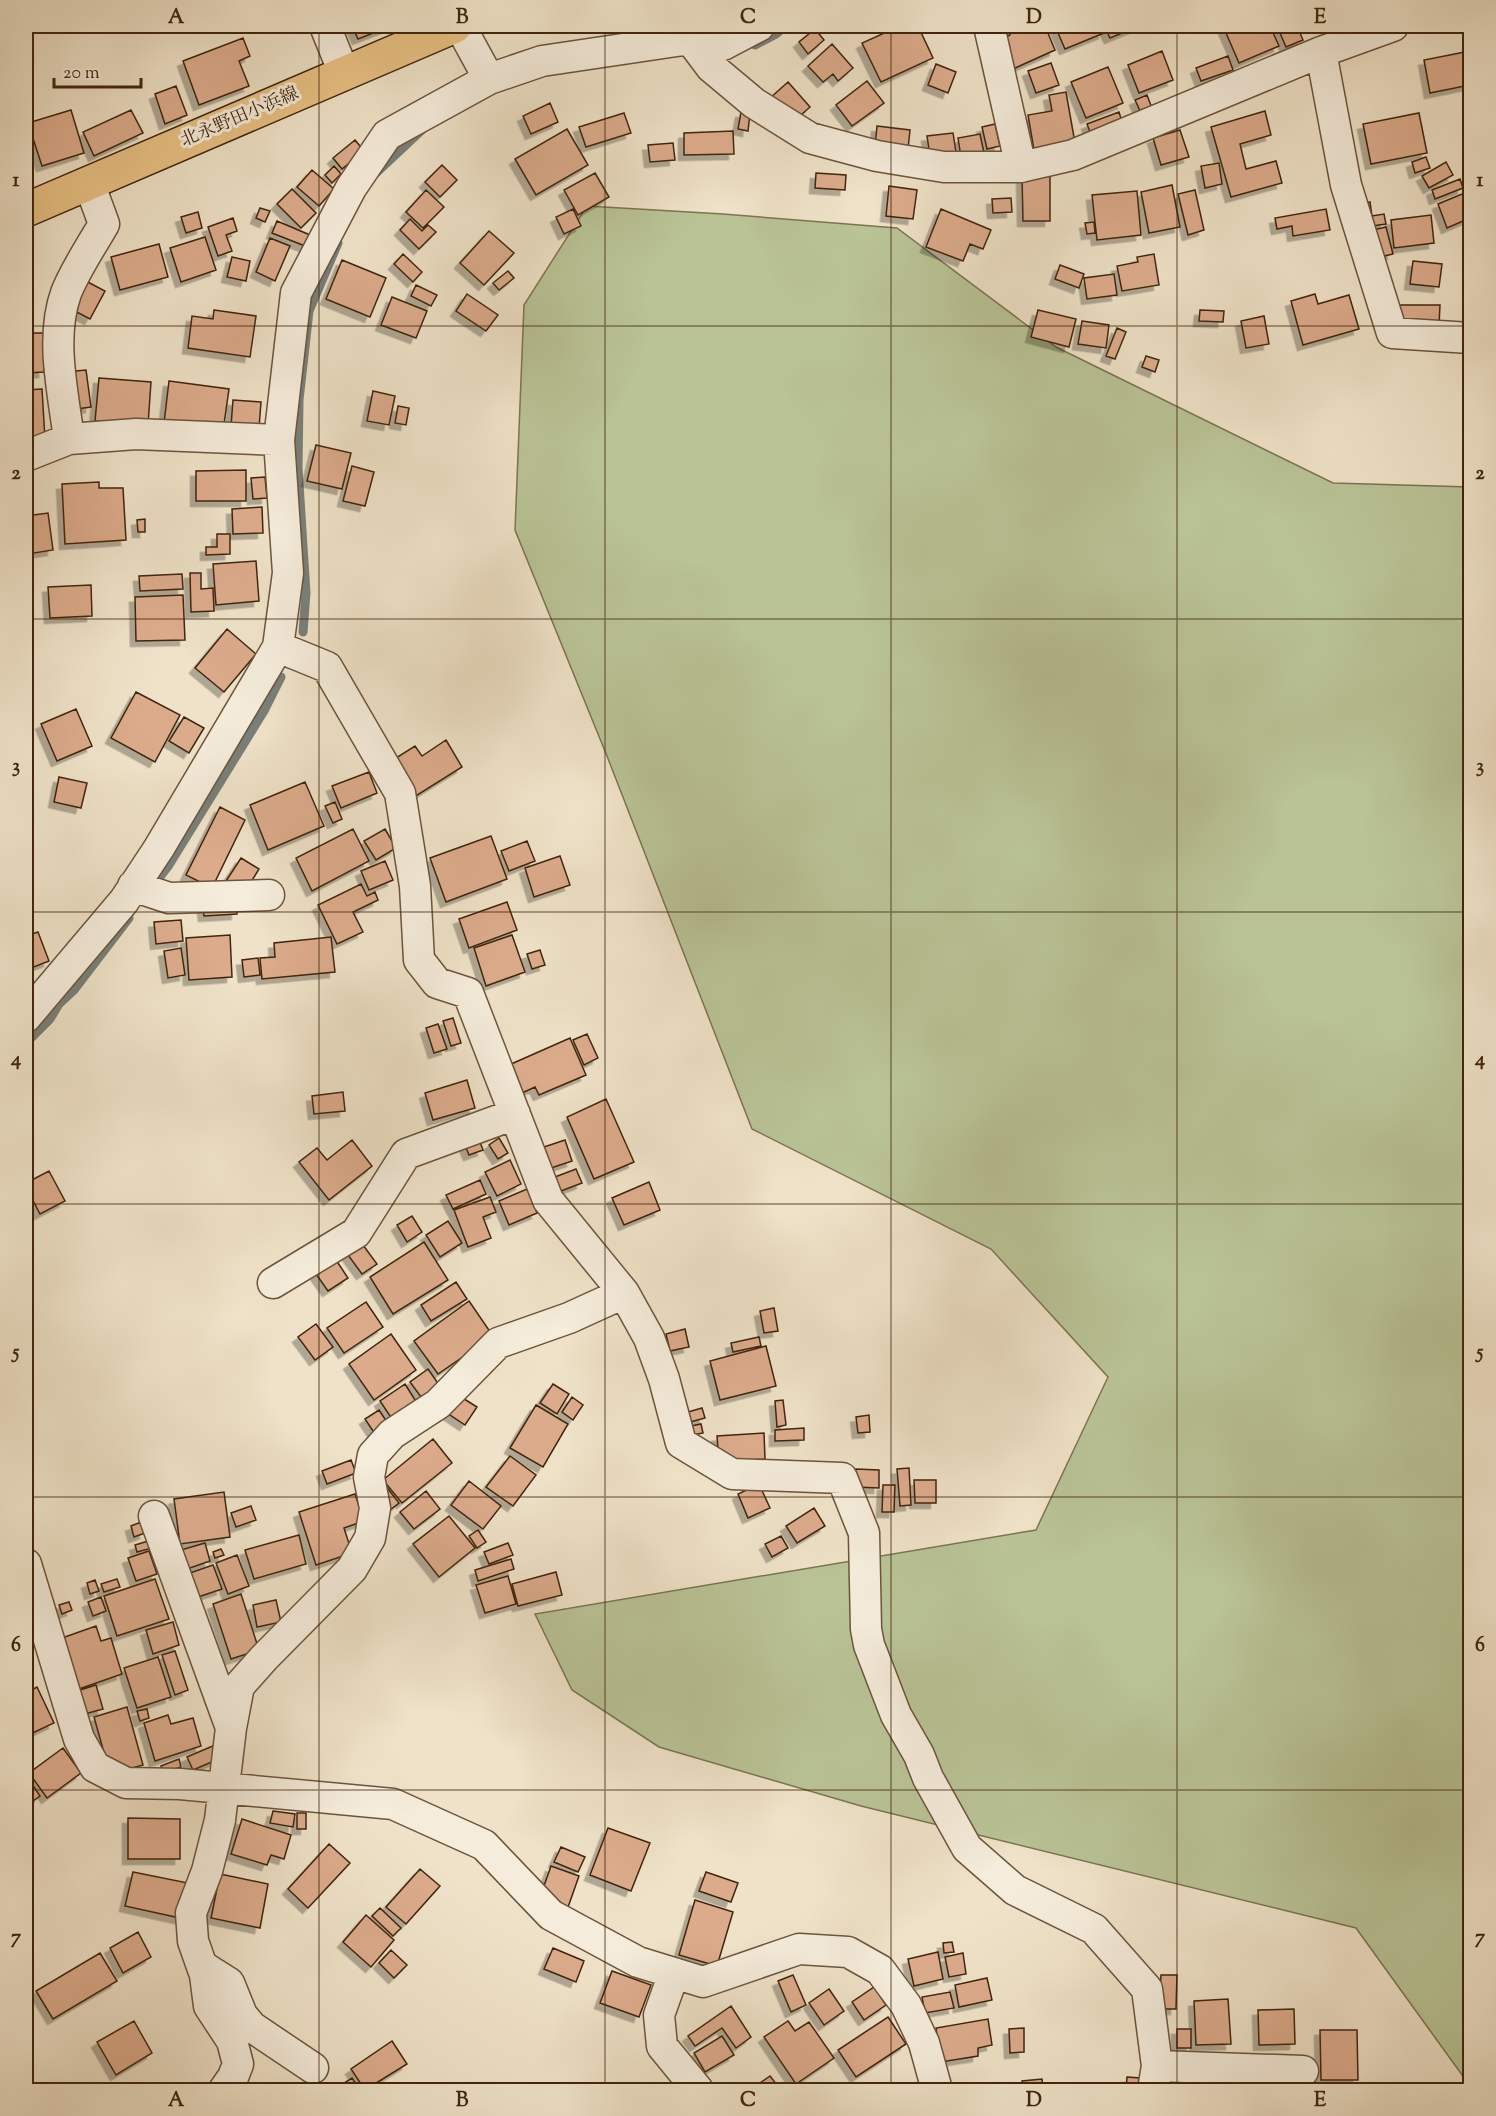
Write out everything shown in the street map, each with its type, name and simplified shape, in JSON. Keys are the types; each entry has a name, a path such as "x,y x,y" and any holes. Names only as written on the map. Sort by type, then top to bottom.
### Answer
{"main road":[{"name":"北永野田小浜線","path":"26,210 455,26"}],"street":[{"path":"326,26 344,73"},
{"path":"460,26 489,79"},
{"path":"26,1017 124,901 159,848 278,647 288,573 279,440 296,293 351,188 387,135 489,79 542,62 691,40 723,45 759,26"},
{"path":"989,26 1022,167"},
{"path":"691,40 711,67 754,103 810,138 877,156 944,167 1022,167 1073,156 1321,52 1393,26"},
{"path":"1321,52 1346,185 1392,333 1470,338"},
{"path":"69,439 60,368 59,319 67,291 104,224 89,183"},
{"path":"26,456 69,439 135,435 279,440"},
{"path":"278,647 327,667 400,794 415,886 419,960 437,983 468,993 548,1200 624,1293 650,1338 664,1379 681,1443 732,1474 842,1478 864,1533 866,1629 869,1645 897,1715 919,1755 928,1778 968,1848 1015,1890 1094,1929 1147,1989 1155,2078 1303,2071"},
{"path":"133,886 169,898 269,895"},
{"path":"273,1283 356,1233 406,1154 515,1114"},
{"path":"224,2091 238,2064 232,2041 209,2006 202,1966 193,1941 191,1913 207,1871 220,1820 231,1728 239,1686 352,1569 370,1538 375,1508 369,1477 374,1455 392,1434 438,1404 498,1343 569,1318 624,1293"},
{"path":"154,1516 231,1728"},
{"path":"26,1564 79,1739 95,1767 126,1783 180,1784 393,1804 484,1845 551,1915 638,1962 703,1982 799,1948 848,1952 880,1970 906,2005 924,2043 937,2091"},
{"path":"202,1966 229,1983 242,2015 252,2027 313,2068"},
{"path":"674,1973 659,2015 662,2046 698,2091"}],"green space":[{"path":"587,206 897,228 1056,347 1333,483 1470,487 1470,2086 1356,1928 861,1806 659,1747 572,1690 535,1614 1036,1530 1108,1377 991,1249 752,1129 607,756 515,530 524,305"}],"building":[{"path":"352,26 391,26 358,39"},
{"path":"900,26 918,26 933,58 881,82 862,43"},
{"path":"1006,26 1045,26 1055,50 1013,69 1000,40 1010,35"},
{"path":"1055,26 1101,26 1104,33 1065,49"},
{"path":"1104,26 1139,26 1110,38"},
{"path":"1223,26 1270,26 1279,46 1239,63"},
{"path":"1277,26 1297,26 1303,40 1286,47"},
{"path":"815,29 824,40 808,54 799,42"},
{"path":"243,38 250,56 239,61 249,86 199,105 183,61"},
{"path":"832,44 853,68 838,81 833,74 823,82 808,66"},
{"path":"1162,51 1173,80 1139,93 1128,65"},
{"path":"1470,51 1470,85 1430,93 1424,60"},
{"path":"1228,56 1233,70 1201,81 1196,68"},
{"path":"1051,63 1059,85 1036,93 1028,71"},
{"path":"936,64 956,72 948,93 928,85"},
{"path":"1108,67 1123,103 1086,118 1071,82"},
{"path":"867,81 884,103 852,126 836,105"},
{"path":"788,82 810,107 792,123 769,99"},
{"path":"176,86 187,115 165,124 155,94"},
{"path":"1066,92 1075,143 1034,150 1028,115 1052,111 1049,95"},
{"path":"1147,95 1153,111 1142,115 1135,100"},
{"path":"550,103 558,122 531,134 523,116"},
{"path":"71,110 84,153 42,166 28,123"},
{"path":"131,110 143,133 94,156 83,132"},
{"path":"1265,111 1271,135 1240,144 1246,169 1276,161 1282,183 1231,197 1211,127"},
{"path":"741,112 750,113 748,131 738,129"},
{"path":"1119,112 1123,125 1092,137 1087,124"},
{"path":"624,113 631,133 586,147 579,127"},
{"path":"1419,113 1427,153 1371,164 1363,124"},
{"path":"995,124 1000,146 987,149 982,127"},
{"path":"877,126 910,130 908,149 875,146"},
{"path":"567,129 588,165 536,195 515,159"},
{"path":"1180,130 1189,157 1161,165 1153,138"},
{"path":"733,131 734,154 684,155 684,133"},
{"path":"953,133 956,152 930,156 927,136"},
{"path":"980,134 984,153 961,157 958,138"},
{"path":"355,140 364,151 342,169 333,158"},
{"path":"673,143 675,160 650,162 648,145"},
{"path":"1426,157 1430,168 1415,173 1412,162"},
{"path":"1446,162 1453,175 1429,188 1422,176"},
{"path":"1219,163 1222,184 1205,188 1201,166"},
{"path":"442,165 457,180 440,197 425,182"},
{"path":"334,166 341,174 332,183 325,175"},
{"path":"312,170 334,189 319,206 297,187"},
{"path":"595,173 609,197 578,215 564,190"},
{"path":"816,173 846,175 845,190 815,188"},
{"path":"1050,176 1050,221 1023,221 1022,177"},
{"path":"1460,179 1463,188 1435,199 1432,190"},
{"path":"1172,185 1180,227 1149,233 1141,192"},
{"path":"889,186 917,190 913,219 886,216"},
{"path":"292,189 316,213 301,228 277,204"},
{"path":"426,190 444,207 423,228 406,212"},
{"path":"1195,190 1204,230 1188,235 1178,194"},
{"path":"1137,191 1141,235 1097,240 1092,195"},
{"path":"1467,192 1470,200 1470,218 1447,228 1438,204"},
{"path":"1011,198 1012,212 993,213 992,199"},
{"path":"1370,202 1372,216 1384,214 1386,224 1365,227 1361,204"},
{"path":"260,208 270,211 265,222 256,218"},
{"path":"573,209 581,226 564,234 556,217"},
{"path":"941,209 991,230 983,249 970,244 963,261 926,247"},
{"path":"1326,209 1330,230 1293,236 1292,226 1277,229 1275,218"},
{"path":"198,212 202,228 186,233 181,217"},
{"path":"1431,215 1434,243 1394,248 1391,220"},
{"path":"233,218 237,231 226,235 232,251 218,256 208,227"},
{"path":"410,219 422,231 428,225 436,232 419,249 400,230"},
{"path":"277,221 310,235 305,246 272,233"},
{"path":"1094,222 1095,233 1087,234 1085,223"},
{"path":"1386,227 1393,254 1380,257 1373,230"},
{"path":"489,231 514,253 484,285 460,263"},
{"path":"205,237 216,270 181,282 170,248"},
{"path":"270,238 290,246 275,281 256,272"},
{"path":"159,244 168,277 120,290 111,257"},
{"path":"403,254 422,272 413,282 394,264"},
{"path":"1154,254 1159,285 1122,291 1117,266 1138,262 1137,257"},
{"path":"232,257 250,261 246,281 227,277"},
{"path":"342,260 386,278 370,317 326,299"},
{"path":"1413,261 1442,264 1439,287 1410,284"},
{"path":"1060,265 1084,274 1079,288 1055,279"},
{"path":"508,271 514,278 499,290 493,283"},
{"path":"1114,274 1117,295 1087,299 1084,278"},
{"path":"84,280 105,291 90,319 69,308"},
{"path":"416,285 437,295 431,306 411,296"},
{"path":"467,294 498,315 486,331 456,311"},
{"path":"1315,294 1318,304 1349,295 1359,329 1303,345 1291,301"},
{"path":"392,297 427,311 416,338 381,325"},
{"path":"1397,305 1440,305 1439,325 1397,325"},
{"path":"214,310 256,316 250,357 188,348 192,316 213,319"},
{"path":"1038,310 1076,319 1069,347 1031,337"},
{"path":"1200,310 1224,311 1223,322 1199,321"},
{"path":"1264,316 1269,344 1246,348 1241,321"},
{"path":"1082,321 1109,325 1106,348 1078,344"},
{"path":"1117,328 1126,332 1115,359 1106,356"},
{"path":"26,333 44,333 44,372 26,373"},
{"path":"1146,356 1159,360 1155,372 1142,367"},
{"path":"86,370 91,407 69,410 65,372"},
{"path":"99,378 151,382 148,425 95,421"},
{"path":"169,381 229,389 223,431 164,423"},
{"path":"42,389 45,439 26,440 26,390"},
{"path":"373,391 395,396 389,425 367,421"},
{"path":"233,400 261,402 259,428 231,426"},
{"path":"398,406 409,408 406,425 395,423"},
{"path":"316,445 351,453 342,489 307,481"},
{"path":"352,466 374,472 365,506 343,501"},
{"path":"246,470 246,501 196,501 196,471"},
{"path":"265,477 267,498 253,499 251,478"},
{"path":"99,482 99,488 123,488 126,540 65,544 62,484"},
{"path":"262,507 263,533 233,534 232,509"},
{"path":"48,513 53,550 28,554 26,516"},
{"path":"145,519 145,532 138,532 137,520"},
{"path":"217,534 230,534 230,554 206,555 206,547 217,547"},
{"path":"256,561 259,601 216,605 213,564"},
{"path":"190,573 201,573 201,589 213,588 214,611 191,612"},
{"path":"182,574 183,589 140,591 139,576"},
{"path":"91,585 92,616 50,618 48,587"},
{"path":"183,595 185,640 136,641 135,597"},
{"path":"227,629 256,654 224,692 195,668"},
{"path":"136,692 180,715 155,762 111,738"},
{"path":"76,709 92,746 57,761 41,724"},
{"path":"184,717 204,728 189,753 169,741"},
{"path":"446,740 462,767 411,799 388,763 415,746 422,756"},
{"path":"369,772 377,793 341,808 332,786"},
{"path":"59,777 87,783 81,808 54,802"},
{"path":"305,782 324,826 268,850 250,805"},
{"path":"335,802 342,819 333,823 325,806"},
{"path":"220,807 245,820 212,888 186,875"},
{"path":"353,829 369,861 312,891 296,858"},
{"path":"385,829 396,848 376,860 364,841"},
{"path":"491,836 507,879 446,902 430,858"},
{"path":"527,841 535,861 509,871 501,851"},
{"path":"560,856 570,885 534,897 525,868"},
{"path":"241,858 259,869 245,892 226,881"},
{"path":"385,861 393,880 369,890 361,871"},
{"path":"361,884 367,896 375,892 378,900 353,912 363,932 337,944 318,905"},
{"path":"507,902 517,930 469,948 459,919"},
{"path":"236,905 237,914 204,916 203,908"},
{"path":"181,920 183,941 156,944 154,922"},
{"path":"38,932 49,961 26,970 26,936"},
{"path":"230,935 232,977 189,980 186,938"},
{"path":"512,935 525,972 486,986 474,948"},
{"path":"331,937 335,972 262,979 260,958 275,957 274,943"},
{"path":"181,948 185,975 168,978 164,951"},
{"path":"540,950 545,965 532,969 527,954"},
{"path":"258,958 260,975 244,977 242,960"},
{"path":"453,1018 461,1043 451,1046 443,1021"},
{"path":"438,1024 447,1049 434,1053 426,1028"},
{"path":"587,1034 598,1058 584,1065 573,1040"},
{"path":"570,1038 586,1075 539,1095 535,1087 522,1093 509,1065"},
{"path":"467,1080 475,1108 433,1120 425,1093"},
{"path":"343,1092 345,1111 314,1114 312,1096"},
{"path":"606,1099 634,1162 594,1179 567,1117"},
{"path":"499,1138 508,1153 498,1159 489,1145"},
{"path":"479,1139 483,1150 469,1155 465,1145"},
{"path":"352,1140 372,1166 329,1200 299,1162 317,1148 327,1160"},
{"path":"565,1140 572,1161 548,1169 541,1148"},
{"path":"26,1159 33,1174 26,1177"},
{"path":"510,1160 521,1184 497,1196 485,1172"},
{"path":"576,1169 582,1183 561,1191 555,1177"},
{"path":"49,1171 65,1201 40,1214 26,1183"},
{"path":"480,1180 486,1194 453,1209 446,1195"},
{"path":"649,1182 660,1210 624,1225 612,1198"},
{"path":"527,1189 537,1213 509,1225 499,1201"},
{"path":"490,1197 496,1212 483,1217 491,1238 468,1247 454,1210"},
{"path":"412,1216 422,1232 407,1242 397,1225"},
{"path":"448,1221 462,1243 440,1257 426,1235"},
{"path":"424,1242 448,1280 393,1314 370,1277"},
{"path":"363,1245 377,1264 362,1274 348,1255"},
{"path":"336,1260 348,1278 328,1291 316,1274"},
{"path":"456,1282 467,1299 431,1321 421,1305"},
{"path":"469,1301 493,1336 438,1374 414,1341"},
{"path":"366,1302 383,1327 344,1353 327,1328"},
{"path":"774,1308 778,1331 764,1333 760,1311"},
{"path":"316,1324 333,1347 315,1360 298,1337"},
{"path":"685,1329 689,1347 670,1351 666,1334"},
{"path":"391,1334 416,1370 374,1400 349,1364"},
{"path":"759,1337 761,1346 733,1352 731,1343"},
{"path":"766,1346 776,1386 720,1400 710,1361"},
{"path":"428,1369 442,1389 424,1401 410,1382"},
{"path":"405,1384 417,1403 392,1419 380,1401"},
{"path":"553,1384 569,1394 557,1414 540,1403"},
{"path":"458,1395 477,1407 465,1425 447,1413"},
{"path":"572,1397 583,1405 573,1420 562,1412"},
{"path":"783,1400 786,1425 777,1427 775,1401"},
{"path":"536,1405 568,1424 543,1467 510,1448"},
{"path":"702,1408 705,1418 683,1424 681,1414"},
{"path":"379,1410 391,1428 377,1437 365,1419"},
{"path":"869,1415 870,1432 858,1433 856,1417"},
{"path":"701,1424 703,1433 688,1436 686,1427"},
{"path":"804,1428 804,1440 775,1441 775,1430"},
{"path":"764,1433 765,1459 719,1462 717,1436"},
{"path":"433,1439 452,1463 402,1503 383,1480"},
{"path":"510,1456 536,1475 513,1506 486,1487"},
{"path":"351,1460 356,1473 327,1484 322,1471"},
{"path":"909,1468 911,1505 900,1506 897,1469"},
{"path":"856,1469 879,1470 879,1488 855,1487"},
{"path":"914,1480 936,1480 936,1503 915,1503"},
{"path":"469,1481 501,1506 483,1529 451,1505"},
{"path":"759,1484 770,1508 748,1518 738,1494"},
{"path":"883,1485 895,1485 894,1512 882,1512"},
{"path":"388,1489 399,1503 390,1510 379,1495"},
{"path":"426,1491 440,1509 414,1529 400,1512"},
{"path":"224,1492 230,1537 180,1544 174,1499"},
{"path":"355,1494 364,1521 344,1528 352,1553 316,1565 299,1512"},
{"path":"251,1506 256,1520 236,1527 231,1513"},
{"path":"814,1508 825,1526 797,1543 786,1526"},
{"path":"449,1516 475,1548 439,1577 413,1544"},
{"path":"141,1522 145,1533 134,1537 131,1526"},
{"path":"478,1530 486,1542 477,1548 469,1536"},
{"path":"299,1535 306,1564 254,1579 245,1550"},
{"path":"781,1536 788,1548 772,1557 765,1544"},
{"path":"155,1539 152,1548 137,1552 135,1545"},
{"path":"205,1543 210,1561 187,1569 181,1550"},
{"path":"508,1543 513,1555 489,1564 484,1552"},
{"path":"221,1549 224,1555 215,1558 213,1552"},
{"path":"149,1551 157,1574 136,1581 128,1558"},
{"path":"237,1555 249,1586 228,1594 216,1563"},
{"path":"511,1559 514,1569 478,1581 475,1570"},
{"path":"213,1565 222,1589 198,1597 190,1573"},
{"path":"556,1572 562,1595 518,1606 512,1584"},
{"path":"508,1576 516,1604 485,1613 476,1585"},
{"path":"117,1579 120,1587 104,1592 101,1584"},
{"path":"155,1579 169,1619 117,1636 104,1596"},
{"path":"95,1580 99,1591 90,1594 87,1583"},
{"path":"241,1594 259,1650 231,1659 213,1604"},
{"path":"101,1597 106,1611 93,1616 88,1602"},
{"path":"276,1600 281,1622 257,1627 253,1605"},
{"path":"69,1602 72,1610 62,1614 59,1605"},
{"path":"173,1622 179,1645 153,1654 146,1630"},
{"path":"96,1626 101,1641 111,1638 122,1674 79,1689 62,1638"},
{"path":"175,1651 188,1690 175,1695 162,1655"},
{"path":"158,1657 171,1697 137,1708 124,1668"},
{"path":"96,1685 103,1709 81,1715 74,1692"},
{"path":"37,1687 54,1723 26,1736 26,1693"},
{"path":"127,1707 143,1765 110,1774 94,1717"},
{"path":"147,1709 149,1718 140,1721 137,1711"},
{"path":"168,1715 171,1724 193,1718 201,1746 155,1761 144,1723"},
{"path":"215,1745 221,1758 193,1770 187,1757"},
{"path":"63,1748 81,1773 47,1798 29,1773"},
{"path":"179,1759 181,1767 163,1773 161,1766"},
{"path":"30,1781 40,1796 29,1804 26,1799 26,1784"},
{"path":"273,1811 295,1814 293,1827 270,1823"},
{"path":"297,1813 306,1813 306,1829 297,1829"},
{"path":"128,1818 180,1819 180,1859 128,1859"},
{"path":"242,1819 291,1835 284,1859 271,1855 267,1865 231,1854"},
{"path":"608,1828 650,1843 631,1891 590,1875"},
{"path":"329,1844 350,1863 308,1908 288,1889"},
{"path":"561,1847 585,1857 578,1872 554,1862"},
{"path":"551,1866 579,1876 567,1910 539,1900"},
{"path":"420,1869 440,1886 406,1924 386,1907"},
{"path":"133,1872 188,1883 180,1918 125,1906"},
{"path":"706,1872 738,1883 731,1902 699,1891"},
{"path":"220,1874 268,1884 260,1928 211,1918"},
{"path":"695,1900 733,1912 717,1966 679,1955"},
{"path":"380,1908 401,1928 393,1936 372,1916"},
{"path":"366,1915 394,1940 371,1967 343,1942"},
{"path":"138,1932 151,1957 123,1973 110,1948"},
{"path":"952,1942 954,1952 944,1953 943,1943"},
{"path":"553,1948 584,1961 576,1982 544,1969"},
{"path":"391,1950 407,1965 394,1978 379,1963"},
{"path":"938,1952 943,1979 914,1986 908,1959"},
{"path":"100,1953 117,1981 53,2019 36,1991"},
{"path":"963,1953 966,1974 949,1977 945,1957"},
{"path":"612,1971 651,1985 639,2017 600,2003"},
{"path":"793,1975 806,2005 791,2012 778,1981"},
{"path":"1161,1975 1177,1975 1176,2009 1159,2009"},
{"path":"987,1978 992,2000 959,2007 955,1985"},
{"path":"874,1987 886,2005 864,2020 852,2002"},
{"path":"829,1989 844,2011 824,2025 809,2003"},
{"path":"950,1992 954,2008 925,2013 922,1997"},
{"path":"1228,1999 1231,2044 1196,2045 1194,2001"},
{"path":"731,2006 751,2037 736,2048 722,2028 695,2046 688,2036"},
{"path":"1294,2009 1295,2044 1259,2045 1258,2010"},
{"path":"888,2017 906,2044 856,2077 838,2050"},
{"path":"988,2019 992,2045 978,2048 978,2056 941,2062 936,2028"},
{"path":"134,2021 152,2053 116,2075 97,2042"},
{"path":"788,2021 795,2031 809,2022 834,2058 796,2084 764,2037"},
{"path":"1024,2028 1024,2052 1010,2053 1009,2029"},
{"path":"1177,2029 1191,2029 1191,2048 1177,2048"},
{"path":"1320,2030 1357,2030 1358,2080 1321,2080"},
{"path":"722,2036 734,2055 705,2072 694,2053"},
{"path":"392,2041 407,2064 365,2090 351,2069"},
{"path":"770,2076 781,2090 750,2090"},
{"path":"1127,2077 1140,2078 1139,2090 1126,2090"},
{"path":"352,2078 360,2090 333,2090"},
{"path":"1042,2079 1043,2090 1022,2090 1022,2081"}],"waterway":[{"path":"755,45 786,26"},
{"path":"375,174 424,128"},
{"path":"303,632 306,593 298,468 299,400 309,311 338,243"},
{"path":"156,882 169,865 264,711 281,677"},
{"path":"26,1043 74,990 129,918"}]}
